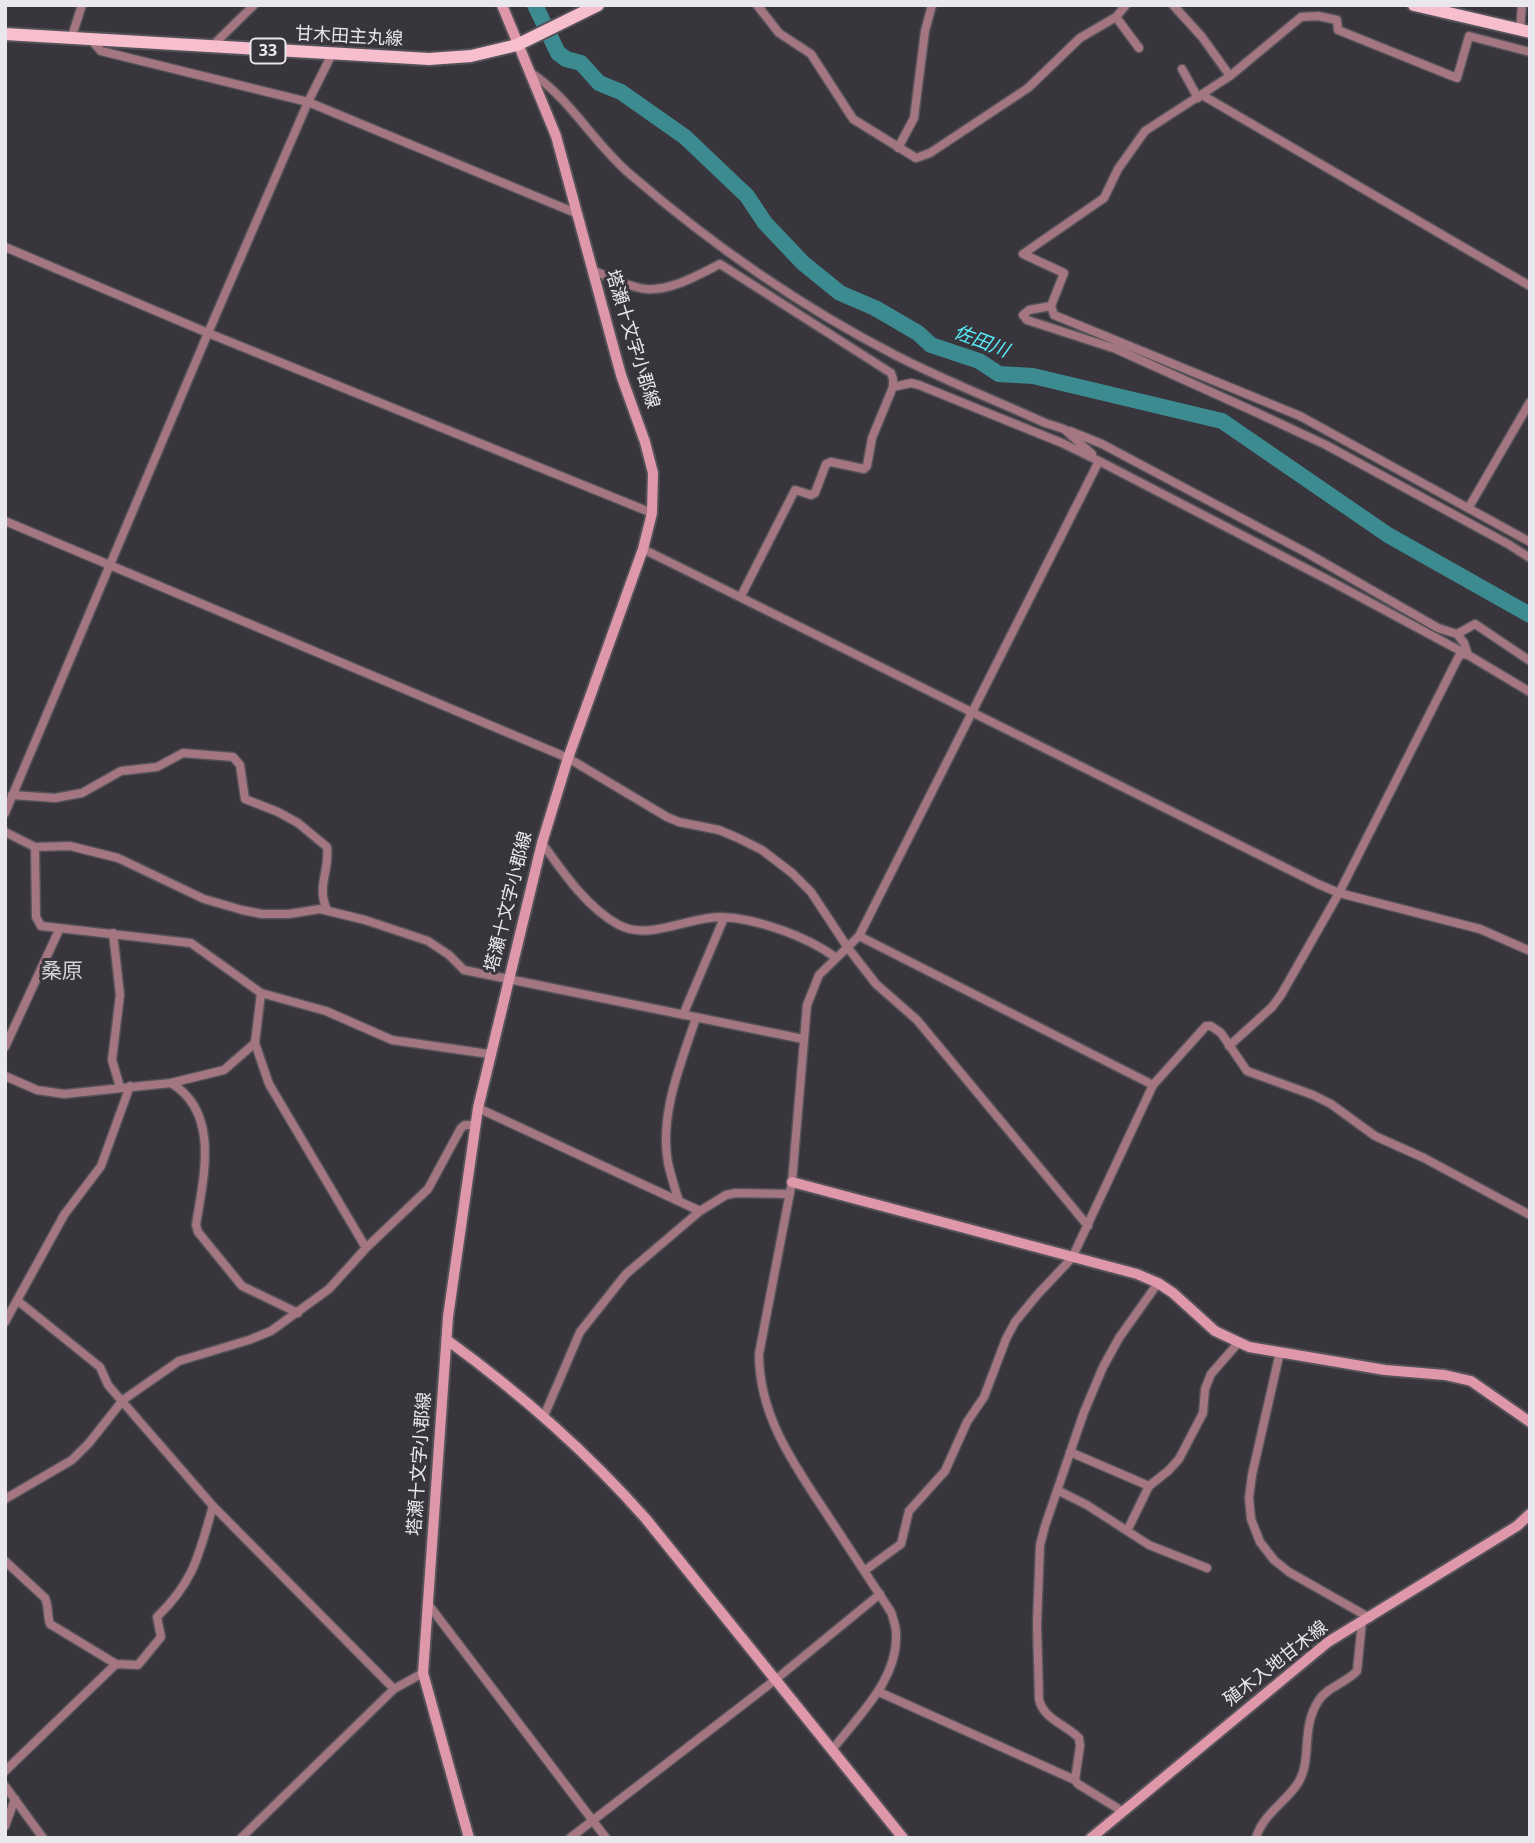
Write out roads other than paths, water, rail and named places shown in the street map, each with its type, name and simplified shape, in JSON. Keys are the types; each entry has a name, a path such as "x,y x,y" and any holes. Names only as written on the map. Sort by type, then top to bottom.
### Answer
{"main road":[{"name":"塔瀬十文字小郡線","path":"469,1838 423,1673 449,1317 475,1125 489,1054 542,843 568,758 643,549 652,513 653,474 645,442 621,375 556,136 530,72 523,42 502,5"},
{"name":"甘木田主丸線","path":"5,34 429,59 471,56 523,42 598,5"},
{"path":"1413,5 1525,31"},
{"path":"792,1182 1138,1275 1173,1293 1215,1331 1249,1347 1385,1370 1445,1375 1471,1381 1530,1422"},
{"path":"447,1340 544,1416 605,1472 903,1838"},
{"name":"殖木入地甘木線","path":"1091,1838 1328,1642 1517,1526 1530,1514"}],"street":[{"path":"71,39 82,5"},
{"path":"211,47 254,5"},
{"path":"757,5 779,33 811,54 853,119 916,158 930,153 1028,88 1080,38 1116,16 1126,5"},
{"path":"898,148 914,118 925,31 932,5"},
{"path":"1174,5 1202,37 1230,76"},
{"path":"1522,5 1525,31"},
{"path":"1116,16 1139,48"},
{"path":"1530,52 1469,36 1457,78 1338,30 1337,20 1318,16 1301,18 1230,76 1145,131 1118,169 1104,198 1023,251 1023,254 1064,273 1051,306 1054,315 1300,416 1530,542"},
{"path":"91,40 101,51 308,102 578,214"},
{"path":"5,813 208,332 308,102 332,54"},
{"path":"1182,69 1200,97 1530,286"},
{"path":"530,72 549,84 629,173 747,265 842,326 897,356 1045,423 1102,444 1307,553 1438,628 1457,634 1468,655"},
{"path":"5,247 652,513"},
{"path":"592,270 645,289 661,288 692,279 720,264 891,373 893,387 872,438 867,466 864,469 831,462 826,464 815,493 811,495 795,490 741,596"},
{"path":"1051,306 1029,310 1023,315 1027,320 1116,349 1326,445 1530,558"},
{"path":"893,387 911,383 919,385 1062,443 1468,655 1530,691"},
{"path":"1469,507 1530,402"},
{"path":"1064,429 1099,461"},
{"path":"832,1750 879,1692 894,1653 897,1632 891,1612 880,1594 790,1458 764,1399 759,1373 759,1354 792,1182 807,1005 819,975 859,936 1099,461"},
{"path":"5,521 568,758 667,817 719,831 762,850 811,892 876,984 917,1020 1088,1226"},
{"path":"643,549 1339,893 1480,929 1530,951"},
{"path":"1457,634 1475,624 1530,662"},
{"path":"1229,1046 1272,1007 1281,995 1339,893 1460,654 1468,655"},
{"path":"12,795 55,798 82,793 121,771 156,767 183,753 233,757 240,765 245,799 298,823 327,847 327,866 321,893 327,910"},
{"path":"5,832 35,847 70,846 118,858 204,899 242,910 277,915 327,910 410,934 439,948 464,970 803,1039"},
{"path":"542,843 569,880 589,901 619,925 649,930 694,920 742,919 804,939 835,957"},
{"path":"35,847 36,917 41,926 191,943 261,993 326,1011 392,1040 489,1054"},
{"path":"683,1015 724,918"},
{"path":"5,1048 60,930"},
{"path":"113,933 120,995 112,1060 120,1087"},
{"path":"859,936 1153,1085"},
{"path":"261,993 255,1042 269,1084 366,1248"},
{"path":"679,1201 668,1162 667,1127 676,1079 696,1018"},
{"path":"864,1571 901,1544 909,1511 945,1471 967,1422 984,1397 1015,1322 1072,1258 1153,1085 1206,1026 1221,1033 1247,1070 1313,1094 1375,1136 1424,1158 1530,1215"},
{"path":"5,1076 37,1090 54,1093 171,1083 224,1070 255,1042"},
{"path":"171,1083 190,1102 204,1133 206,1153 196,1225 198,1232 242,1286 298,1313"},
{"path":"5,1322 64,1215 102,1166 130,1086"},
{"path":"478,1108 700,1211"},
{"path":"5,1499 72,1460 123,1400 179,1361 271,1331 329,1289 366,1248 428,1189 461,1128 475,1125"},
{"path":"544,1416 580,1332 626,1274 700,1211 726,1195 790,1194"},
{"path":"1075,1780 1079,1738 1046,1714 1038,1699 1040,1545 1084,1412 1103,1367 1119,1338 1158,1283"},
{"path":"18,1301 100,1367 108,1385 213,1506 394,1689"},
{"path":"1127,1531 1149,1486 1179,1459 1203,1413 1208,1379 1239,1342"},
{"path":"1256,1838 1262,1824 1298,1783 1305,1761 1309,1720 1321,1697 1357,1671 1366,1620 1274,1560 1260,1542 1251,1519 1249,1498 1252,1475 1280,1352"},
{"path":"1070,1452 1149,1486"},
{"path":"1057,1490 1087,1505 1149,1545 1207,1568"},
{"path":"5,1561 45,1598 50,1624 116,1664 138,1665 161,1637 157,1617 184,1588 193,1571 213,1506"},
{"path":"570,1838 775,1680 880,1594"},
{"path":"427,1603 606,1838"},
{"path":"5,1771 116,1664"},
{"path":"240,1838 394,1689 423,1673"},
{"path":"879,1692 1075,1780 1122,1811"},
{"path":"5,1786 11,1802 43,1838"},
{"path":"5,1826 11,1802"}],"waterway":[{"name":"佐田川","path":"535,5 558,53 566,59 581,63 599,83 621,92 685,137 747,196 765,223 803,263 840,293 875,308 918,333 931,345 979,361 999,374 1033,376 1222,421 1388,535 1530,615"}],"district":[{"name":"桑原","path":"62,972"}]}
